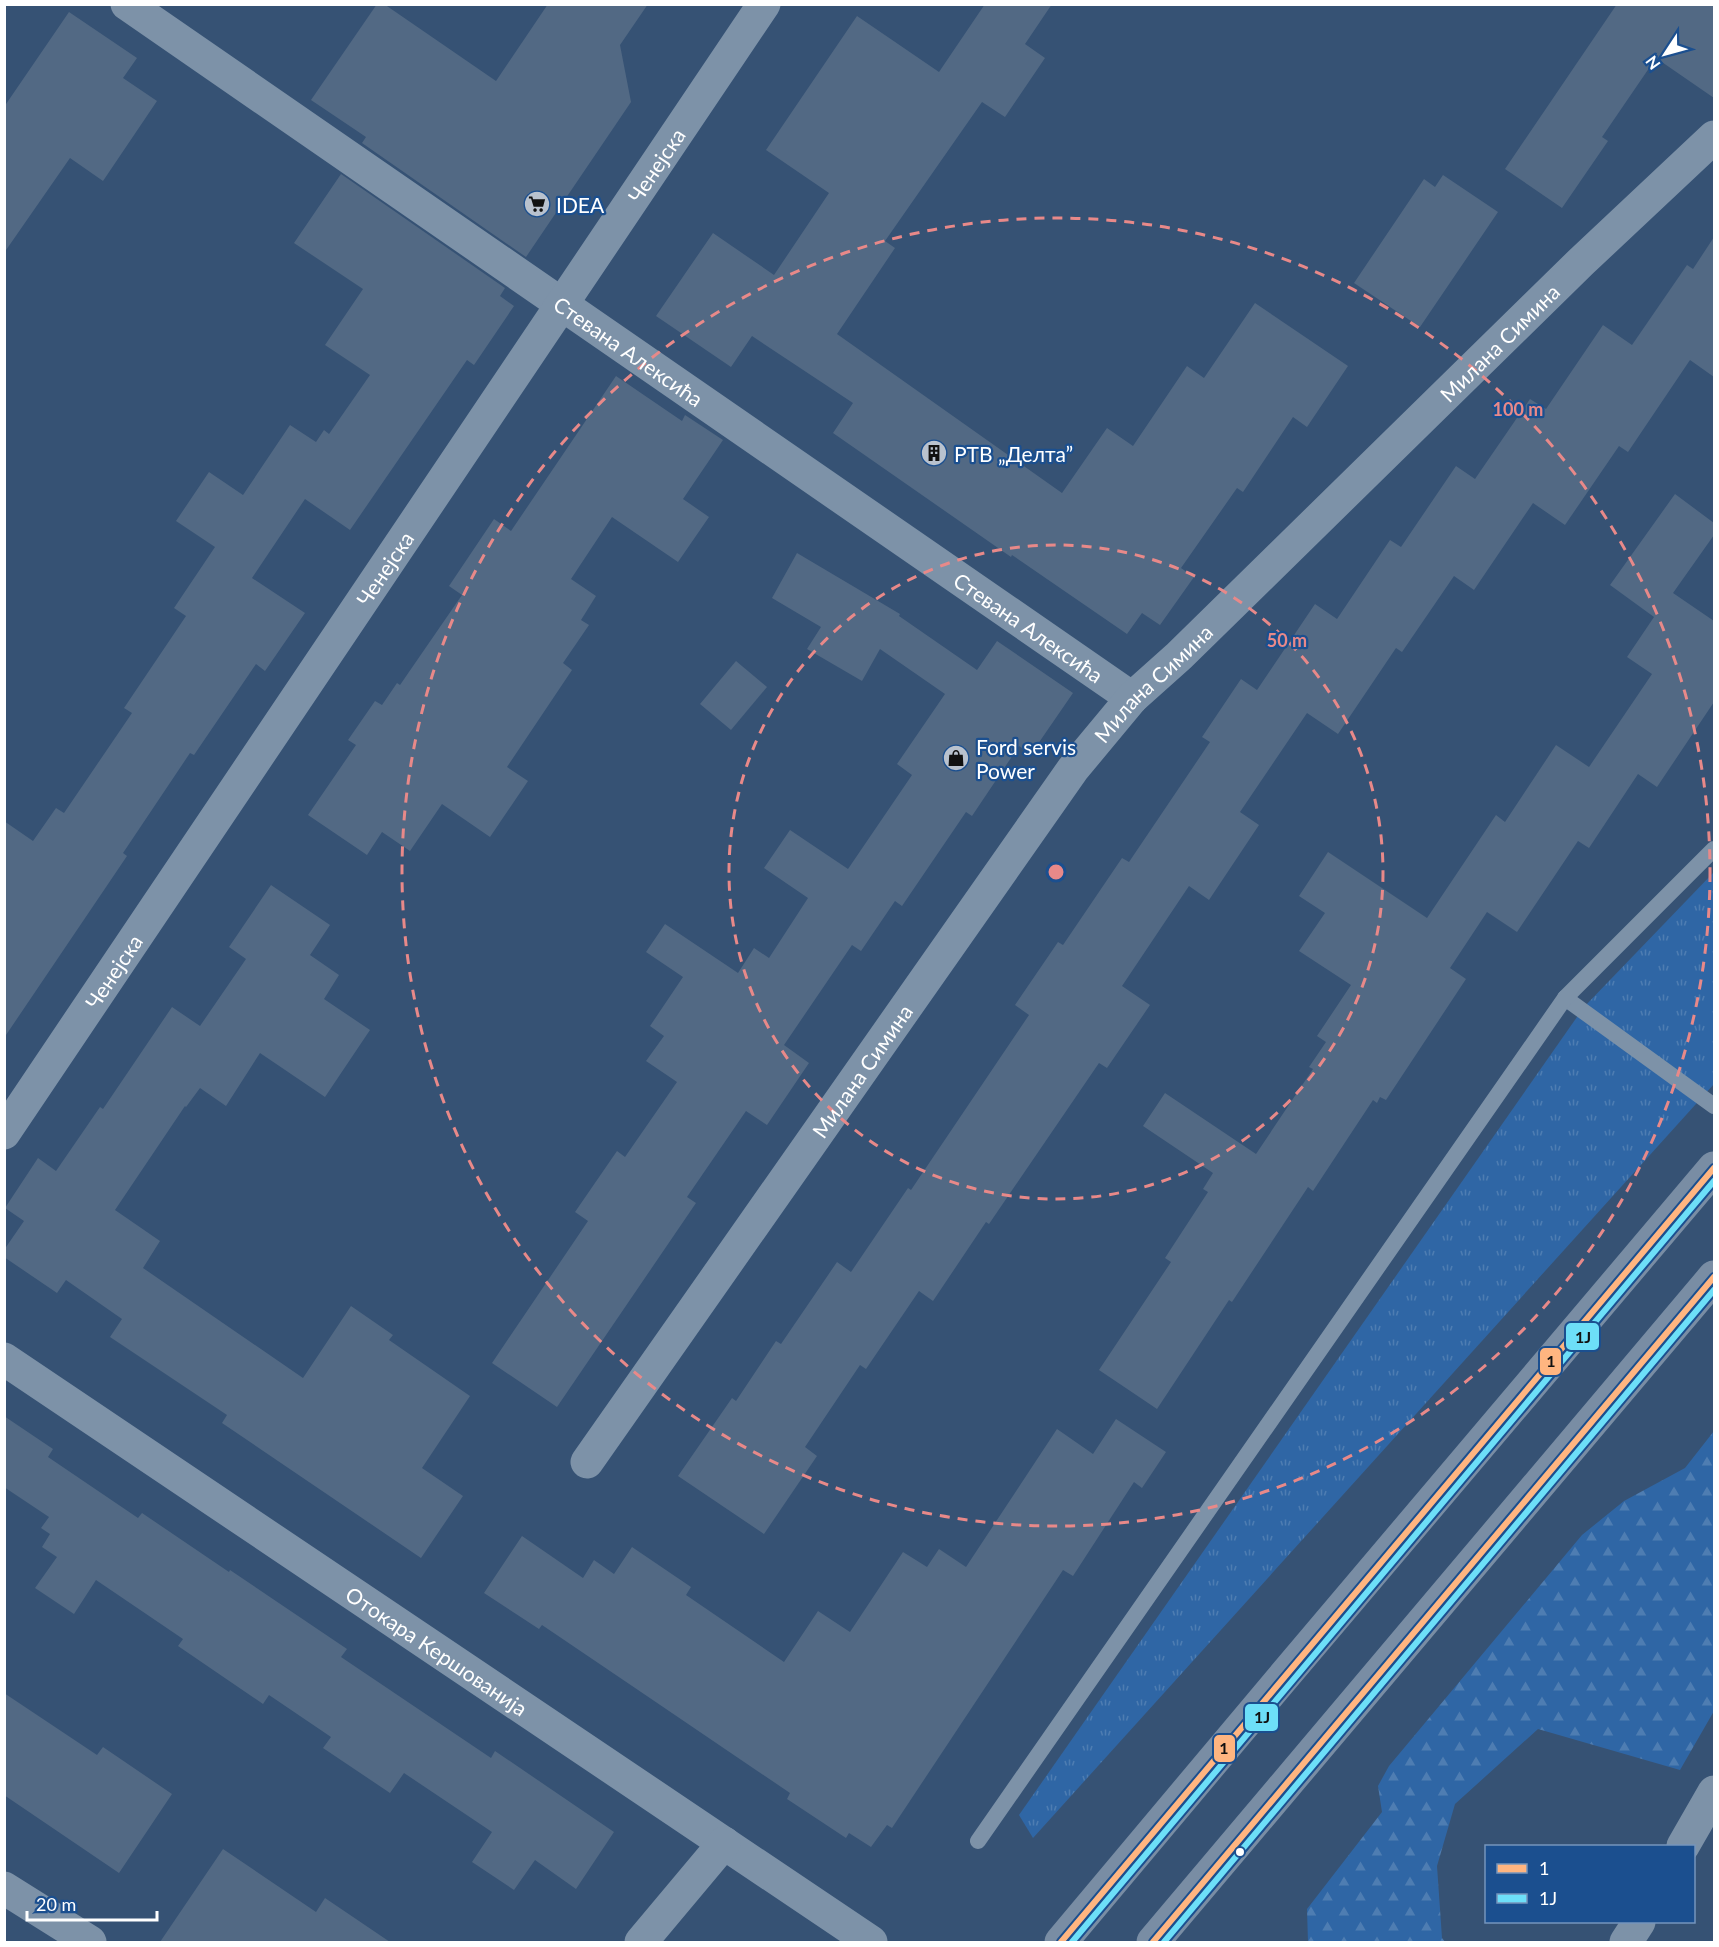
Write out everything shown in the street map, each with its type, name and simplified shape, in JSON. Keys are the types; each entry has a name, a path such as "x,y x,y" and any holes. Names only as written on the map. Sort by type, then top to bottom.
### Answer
{"main road":[{"path":"1061,1942 1714,1168"},
{"path":"1153,1942 1714,1277"}],"street":[{"name":"Стевана Алексића","path":"128,4 1132,698"},
{"name":"Ченејска","path":"4,1133 764,4"},
{"name":"Милана Симина","path":"587,1462 1073,769 1132,698 1179,656 1581,262 1714,137"},
{"name":"Отокара Кершованија","path":"4,1359 871,1942"},
{"path":"1684,1845 1714,1792"},
{"path":"641,1942 724,1843"},
{"path":"4,1888 90,1942"},
{"path":"1626,1942 1638,1923"}],"lane":[{"path":"978,1841 1565,998 1714,849"},
{"path":"1565,998 1714,1106"}],"green space":[{"path":"1714,872 1714,1084 1033,1838 1019,1815 1584,1007"},
{"path":"1714,1431 1714,1711 1680,1770 1538,1729 1455,1804 1437,1866 1442,1938 1445,1942 1308,1942 1307,1909 1382,1812 1378,1786 1389,1766 1582,1535 1624,1501 1685,1468"}],"building":[{"path":"377,4 384,4 496,81 548,4 648,4 620,45 631,102 526,257 362,143 366,137 311,100"},
{"path":"985,4 1052,4 1025,44 1045,58 1005,117 982,102 885,241 895,248 837,334 1062,493 1107,428 1133,446 1187,366 1204,378 1255,303 1348,366 1307,427 1293,417 1243,492 1237,488 1181,568 1194,577 1160,625 1142,613 1127,634 1012,555 1011,557 833,433 853,403 752,336 731,367 656,316 713,233 774,275 829,193 766,150 857,16 939,72"},
{"path":"1617,4 1714,4 1714,98 1656,58 1602,137 1608,141 1562,208 1505,169"},
{"path":"69,12 137,58 123,78 157,101 103,181 70,158 4,253 4,107"},
{"path":"341,174 505,288 500,296 514,306 474,365 467,360 350,530 305,499 252,578 305,613 265,671 256,664 194,755 190,753 123,853 127,856 4,1038 4,821 33,841 56,808 64,813 132,713 124,708 186,616 174,608 215,547 176,521 209,472 243,495 290,425 316,442 324,430 329,434 370,375 325,345 363,289 294,243"},
{"path":"1443,175 1498,212 1420,327 1354,283 1424,179 1435,187"},
{"path":"1714,237 1714,377 1690,360 1628,452 1619,446 1565,525 1533,503 1474,590 1454,576 1402,652 1396,648 1338,734 1307,713 1240,812 1259,825 1209,900 1189,886 1122,986 1150,1005 1107,1068 1099,1063 989,1224 986,1222 933,1301 919,1291 866,1369 860,1365 805,1447 817,1456 764,1534 678,1476 732,1398 736,1401 776,1341 781,1344 837,1262 851,1272 908,1188 911,1190 1029,1015 1015,1005 1058,942 1063,945 1122,858 1129,862 1210,742 1202,737 1241,679 1257,690 1315,604 1337,619 1390,540 1401,547 1456,466 1475,479 1530,399 1546,409 1603,325 1632,345 1687,265 1693,269"},
{"path":"616,376 682,421 685,415 723,440 683,499 709,517 678,562 612,517 571,579 596,596 581,620 589,625 563,663 572,670 507,767 528,781 490,837 442,804 410,851 382,832 367,855 308,815 356,745 348,740 375,701 382,705 397,683 400,685 462,595 449,586 494,519 511,531"},
{"path":"1675,494 1714,523 1714,535 1673,593 1714,621 1714,702 1657,787 1638,774 1589,848 1578,841 1517,932 1487,912 1450,968 1466,979 1386,1100 1380,1097 1377,1103 1373,1100 1313,1191 1308,1187 1232,1302 1229,1300 1157,1409 1099,1370 1171,1262 1165,1258 1208,1192 1203,1189 1213,1173 1143,1126 1165,1093 1256,1154 1313,1069 1309,1067 1326,1042 1317,1036 1351,985 1299,951 1325,913 1299,896 1328,852 1427,918 1496,815 1505,822 1556,745 1589,767 1652,674 1627,657 1654,617 1610,585"},
{"path":"797,553 900,614 899,616 977,670 997,641 1073,693 1031,754 1019,746 972,816 966,812 902,906 895,901 861,951 852,945 784,1045 809,1063 767,1125 746,1111 687,1197 696,1203 557,1407 492,1363 588,1221 575,1212 617,1151 625,1157 677,1082 646,1061 664,1036 650,1026 683,977 646,952 665,924 738,973 754,948 769,958 808,898 764,868 790,830 848,869 912,775 897,764 945,694 880,649 862,681 807,649 821,627 772,598"},
{"path":"736,661 767,687 731,730 700,704"},
{"path":"271,885 330,925 310,955 339,975 324,999 370,1030 325,1097 260,1053 226,1106 200,1088 185,1106 115,1210 160,1241 143,1268 303,1378 351,1306 393,1335 389,1340 470,1396 422,1468 463,1496 421,1558 222,1423 227,1415 110,1337 122,1319 66,1280 57,1293 4,1257 4,1250 24,1221 5,1208 38,1158 56,1171 100,1107 103,1109 172,1007 200,1026 246,959 229,947"},
{"path":"4,1416 53,1449 48,1457 138,1518 142,1513 347,1649 341,1657 491,1758 495,1751 614,1832 576,1889 535,1860 514,1890 472,1862 492,1832 404,1773 390,1793 323,1748 331,1737 269,1695 263,1704 178,1646 183,1639 96,1580 74,1614 35,1588 57,1557 42,1547 50,1534 41,1528 49,1517 4,1487"},
{"path":"1116,1419 1166,1452 1142,1488 1134,1482 1073,1576 1063,1570 892,1828 887,1825 871,1847 849,1833 846,1838 787,1799 790,1793 641,1692 542,1625 539,1629 484,1593 522,1536 583,1578 594,1560 614,1574 632,1547 691,1587 686,1595 784,1662 818,1611 850,1632 903,1552 927,1567 939,1549 966,1567 1057,1429 1093,1454"},
{"path":"4,1693 97,1755 103,1747 172,1794 119,1873 4,1795"},
{"path":"223,1849 316,1912 325,1898 390,1942 160,1942"}],"transit line":[{"name":"1","path":"1061,1942 1714,1168"},
{"name":"1J","path":"1072,1942 1714,1181"},
{"name":"1","path":"1153,1942 1714,1277"},
{"name":"1J","path":"1164,1942 1714,1290"}],"place":[{"name":"IDEA","path":"537,204"},
{"name":"РТВ „Делта”","path":"934,453"},
{"name":"Ford servis Power","path":"956,758"}]}
